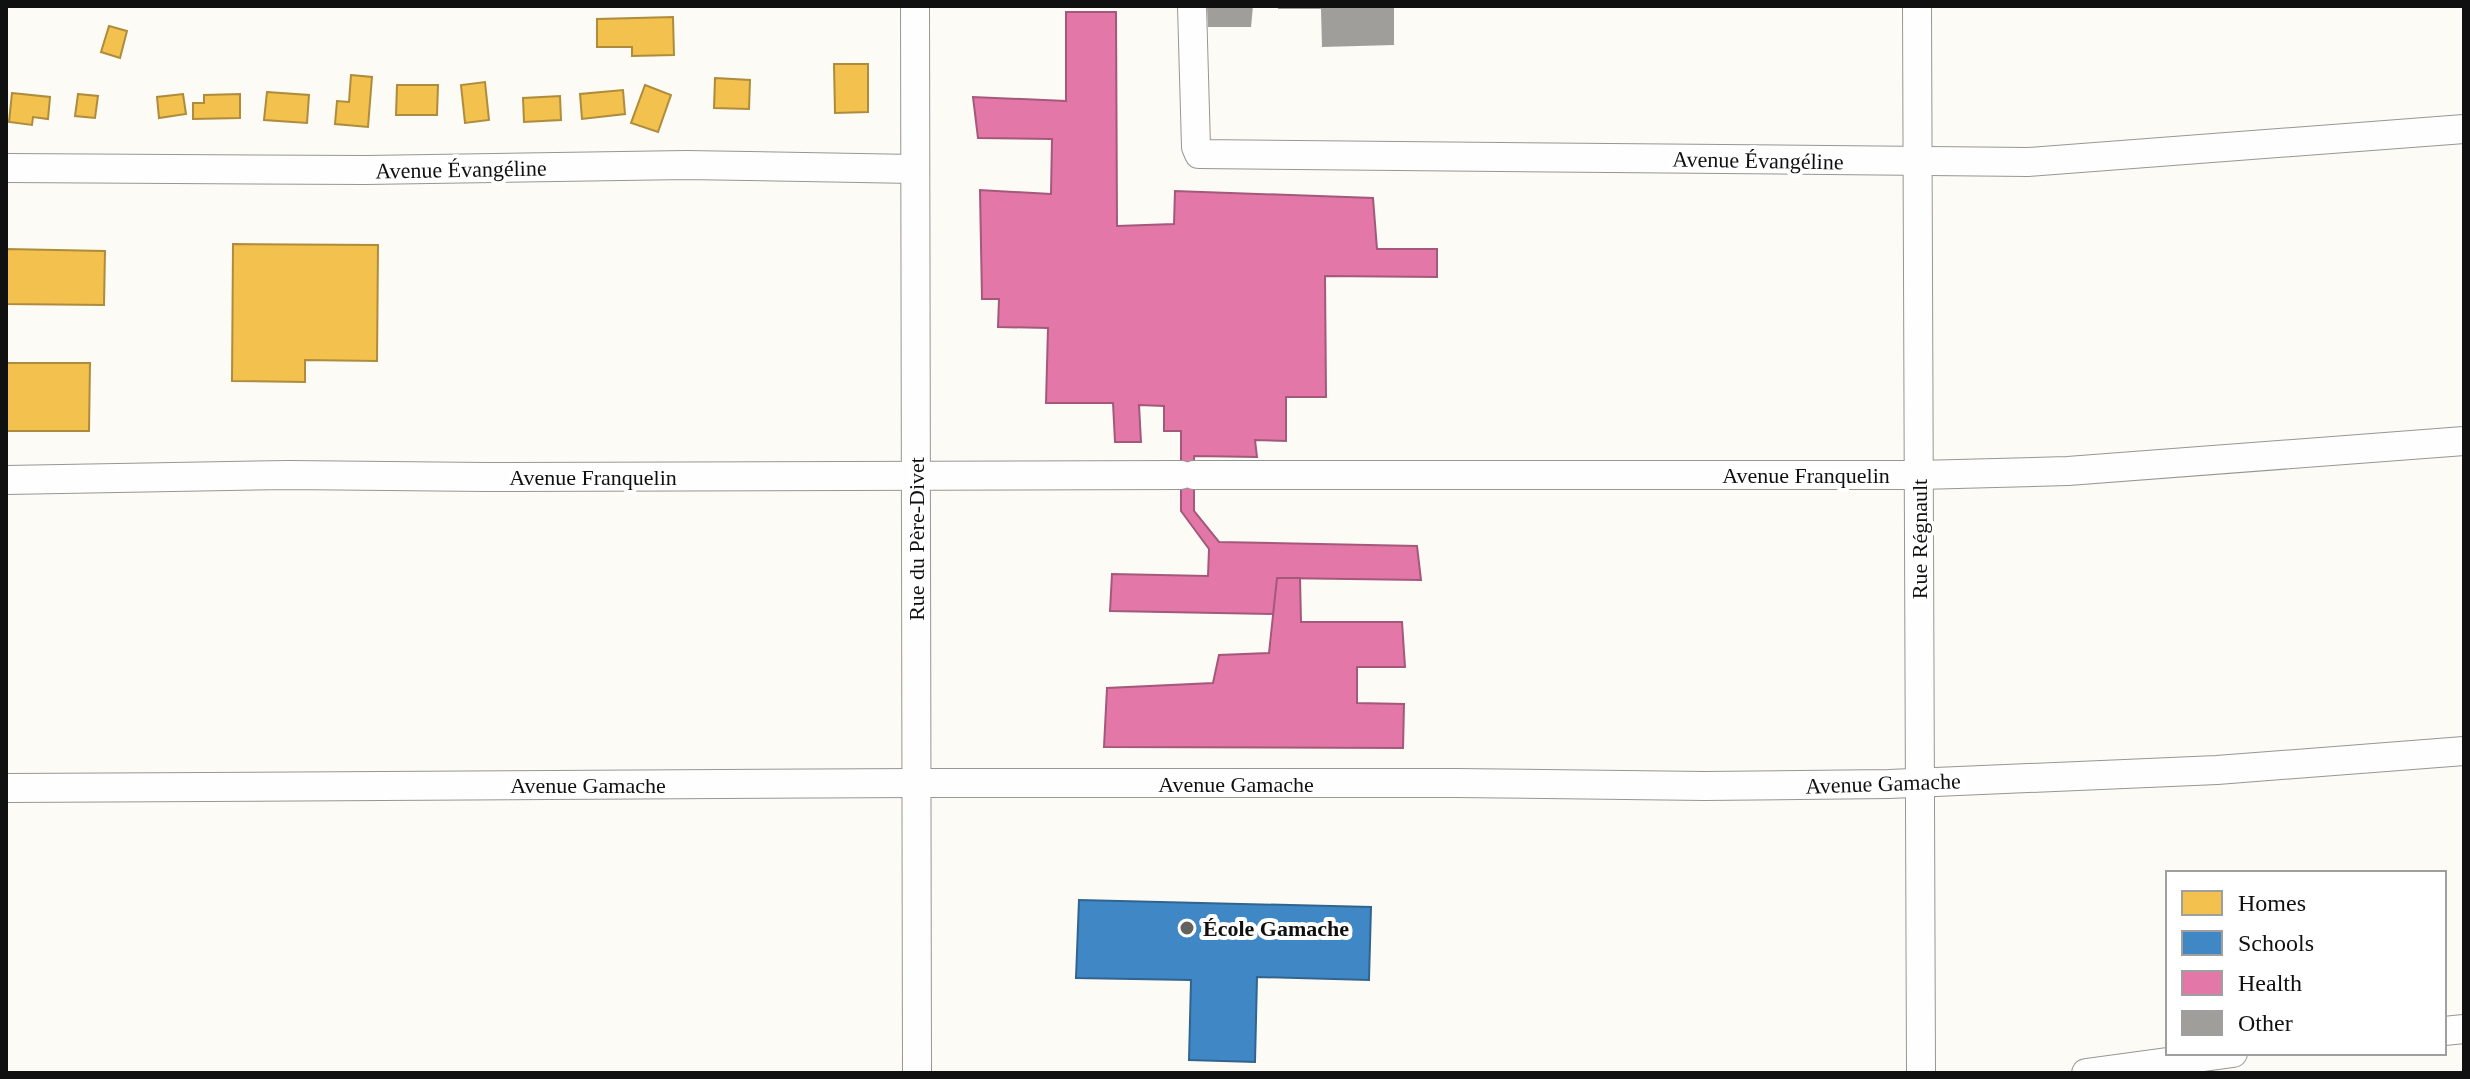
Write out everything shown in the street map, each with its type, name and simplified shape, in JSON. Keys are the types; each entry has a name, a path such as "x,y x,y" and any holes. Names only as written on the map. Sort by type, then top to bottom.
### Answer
{"street":[{"name":"Rue du Père-Divet","path":"915,6 917,1073"},
{"name":"Avenue Évangéline","path":"1192,6 1196,144 1199,154 2028,162 2464,129"},
{"name":"Rue Régnault","path":"1917,6 1921,1073"},
{"name":"Avenue Évangéline","path":"6,168 366,170 686,165 915,169"},
{"name":"Avenue Franquelin","path":"6,480 289,475 1919,475 2068,471 2464,441"},
{"name":"Avenue Gamache","path":"6,788 917,783 1705,786 1920,783 2217,770 2464,751"},
{"path":"2086,1073 2218,1055"}],"building: Homes":[{"path":"673,17 674,55 632,56 632,47 597,47 597,19"},
{"path":"109,26 127,31 120,58 101,52"},
{"path":"834,64 868,64 868,112 835,113"},
{"path":"351,75 372,77 368,127 335,124 337,101 349,102"},
{"path":"715,78 750,80 749,109 714,108"},
{"path":"485,82 489,120 465,123 461,85"},
{"path":"397,85 438,85 437,115 396,115"},
{"path":"645,85 671,95 658,132 631,123"},
{"path":"623,90 625,114 582,119 580,94"},
{"path":"267,92 309,95 307,123 264,120"},
{"path":"12,93 50,97 48,119 33,117 32,125 9,122"},
{"path":"78,94 98,96 95,118 75,116"},
{"path":"183,94 186,114 159,118 157,97"},
{"path":"240,94 240,118 193,119 193,103 204,103 204,95"},
{"path":"560,96 561,120 524,122 523,98"},
{"path":"233,244 378,245 377,361 305,360 305,382 232,381"},
{"path":"6,249 105,251 104,305 6,304"},
{"path":"6,363 90,363 89,431 6,431"}],"building: Schools":[{"path":"1079,900 1371,907 1369,980 1257,977 1255,1062 1189,1060 1191,980 1076,978"}],"building: Health":[{"path":"1066,12 1116,12 1117,226 1174,224 1175,191 1373,198 1377,249 1437,249 1437,277 1325,276 1326,397 1286,397 1286,441 1255,440 1257,457 1194,456 1194,511 1219,542 1417,546 1421,580 1277,578 1277,614 1110,611 1112,574 1208,576 1209,549 1181,511 1181,431 1164,431 1164,406 1139,405 1141,442 1115,442 1113,403 1046,403 1048,328 998,327 999,299 982,299 980,190 1051,194 1052,139 978,138 973,97 1066,101"},
{"path":"1277,578 1300,578 1301,622 1402,622 1405,667 1357,667 1357,703 1404,704 1403,748 1104,747 1107,688 1213,683 1219,655 1269,653"}],"building: Other":[{"path":"1207,6 1253,6 1251,27 1208,27"},
{"path":"1278,6 1394,6 1394,45 1322,47 1321,9 1278,9"}],"place":[{"name":"École Gamache","path":"1187,928"}]}
